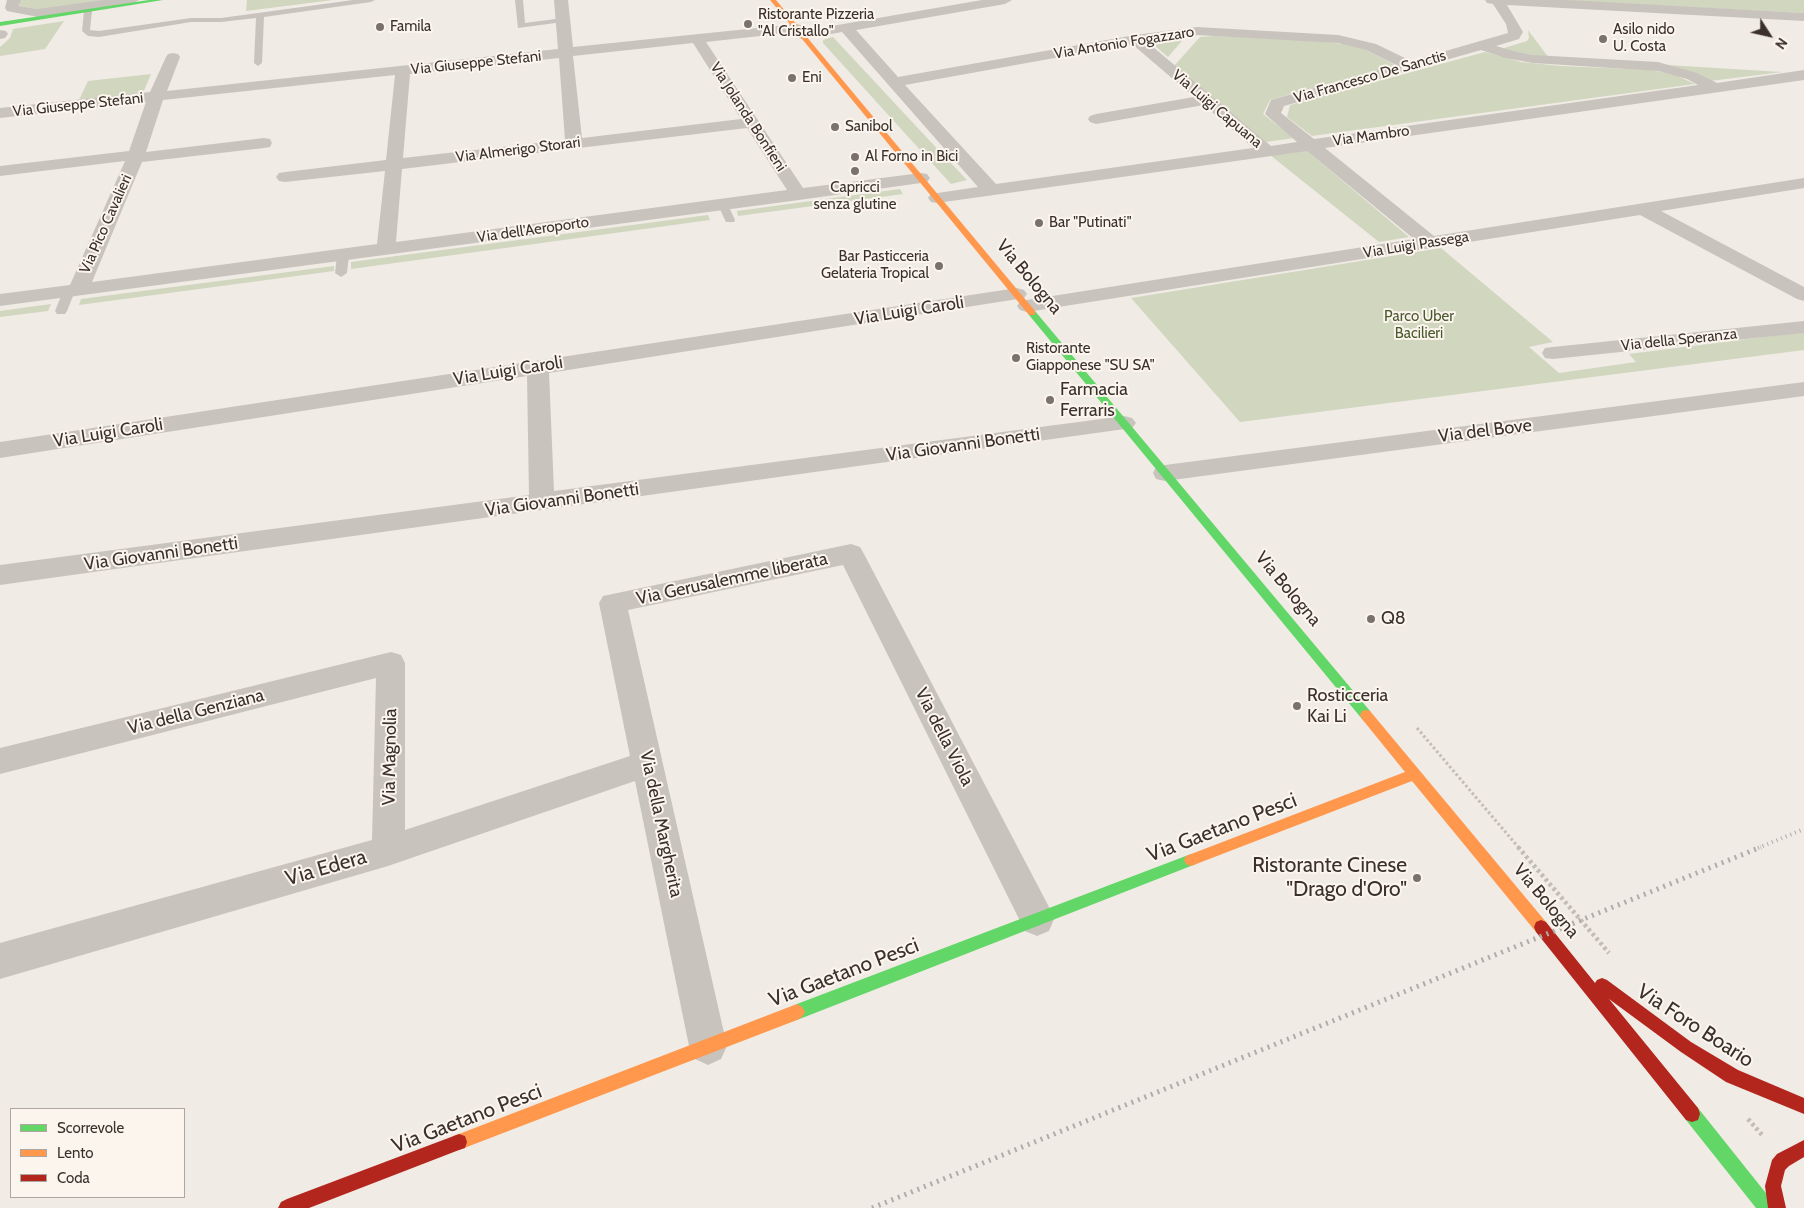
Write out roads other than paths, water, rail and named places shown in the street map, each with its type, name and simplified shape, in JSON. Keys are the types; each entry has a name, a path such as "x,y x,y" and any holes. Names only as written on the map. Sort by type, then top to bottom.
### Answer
{"street":[{"path":"14,0 12,8 38,13 132,0"},
{"path":"0,23 160,0"},
{"path":"561,0 574,143"},
{"name":"Via Bologna","path":"773,0 1572,964 1766,1208"},
{"name":"Via Giuseppe Stefani","path":"0,113 696,39 846,28 963,3 1005,0"},
{"path":"1492,0 1804,16"},
{"name":"Via Francesco De Sanctis","path":"1431,243 1274,114 1277,103 1514,36 1516,32 1497,0"},
{"path":"846,28 991,190"},
{"name":"Via Antonio Fogazzaro","path":"895,82 1135,39 1197,31 1311,36 1344,40 1371,47 1410,66"},
{"name":"Via Luigi Capuana","path":"1167,66 1197,31"},
{"name":"Via Jolanda Bonfieni","path":"696,39 799,195"},
{"name":"Via Luigi Capuana","path":"1135,39 1268,151"},
{"path":"1483,46 1533,60 1658,67 1692,76 1714,88"},
{"name":"Via Giuseppe Stefani","path":"156,97 173,57"},
{"path":"386,249 403,70"},
{"name":"Via Mambro","path":"937,198 1804,75"},
{"name":"Via Pico Cavalieri","path":"73,291 136,157 156,97"},
{"path":"1096,119 1207,100"},
{"name":"Via Almerigo Storari","path":"285,176 752,123"},
{"name":"Via Pico Cavalieri","path":"136,157 264,143"},
{"path":"0,171 136,157"},
{"name":"Via dell'Aeroporto","path":"0,300 342,264 386,249 726,213 799,195 921,178"},
{"name":"Via Luigi Passega","path":"1022,300 1431,243 1804,183"},
{"path":"1643,209 1804,295"},
{"name":"Via Luigi Caroli","path":"0,450 538,367 1022,300"},
{"name":"Via della Speranza","path":"1553,353 1804,326"},
{"path":"538,367 542,502"},
{"name":"Via del Bove","path":"1165,472 1804,389"},
{"name":"Via Giovanni Bonetti","path":"0,575 1124,423"},
{"name":"Via Gerusalemme liberata","path":"613,603 851,554"},
{"name":"Via della Viola","path":"851,554 1037,919"},
{"name":"Via della Margherita","path":"613,603 708,1046"},
{"name":"Via della Genziana","path":"0,761 391,663"},
{"name":"Via Magnolia","path":"388,851 391,663"},
{"name":"Via Edera","path":"0,961 388,851 648,762"},
{"name":"Via Gaetano Pesci","path":"288,1208 1415,774"},
{"name":"Via Foro Boario","path":"1572,964 1686,1047 1732,1076 1804,1106"},
{"path":"1777,1208 1774,1186 1778,1166 1783,1160 1804,1148"}],"lane":[{"path":"88,11 86,30 94,34 191,20 214,21 371,0"},
{"path":"519,0 521,26 563,20"},
{"path":"258,63 260,15"},
{"path":"61,311 73,291"}],"railway":[{"path":"1758,848 1804,829"},
{"path":"872,1208 1761,847"}],"place":[{"name":"Ristorante Pizzeria \"Al Cristallo\"","path":"748,24"},
{"name":"Famila","path":"380,27"},
{"name":"Asilo nido U. Costa","path":"1603,39"},
{"name":"Eni","path":"792,78"},
{"name":"Sanibol","path":"835,127"},
{"name":"Al Forno in Bici","path":"855,157"},
{"name":"Capricci senza glutine","path":"855,171"},
{"name":"Bar \"Putinati\"","path":"1039,223"},
{"name":"Bar Pasticceria Gelateria Tropical","path":"939,266"},
{"name":"Ristorante Giapponese \"SU SA\"","path":"1016,358"},
{"name":"Farmacia Ferraris","path":"1050,400"},
{"name":"Q8","path":"1371,619"},
{"name":"Rosticceria Kai Li","path":"1297,706"},
{"name":"Ristorante Cinese \"Drago d'Oro\"","path":"1417,878"}],"park label":[{"name":"Parco Uber Bacilieri","path":"1419,326"}]}
